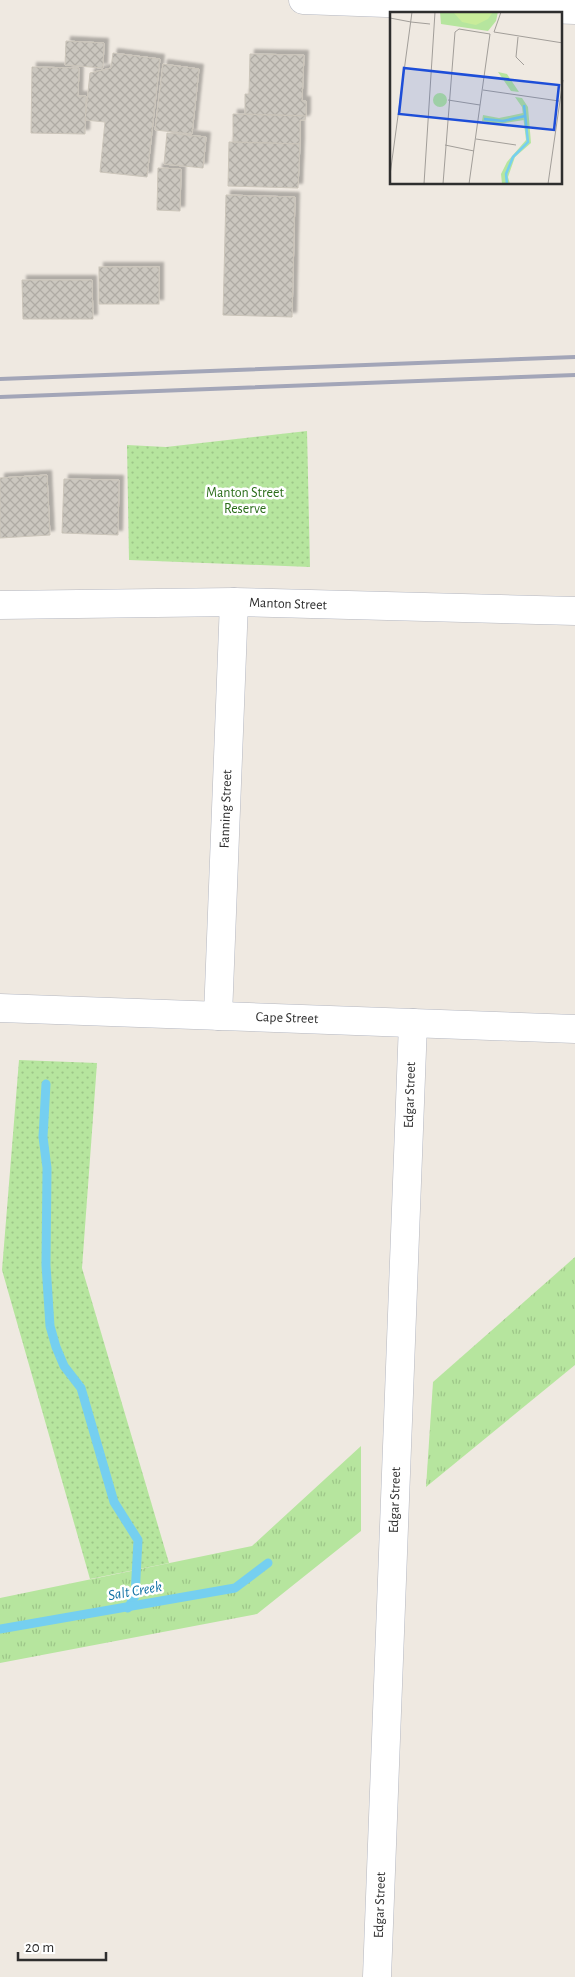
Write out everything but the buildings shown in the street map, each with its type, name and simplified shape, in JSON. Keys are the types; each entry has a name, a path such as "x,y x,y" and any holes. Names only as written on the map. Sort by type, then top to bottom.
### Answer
{"street":[{"path":"304,0 575,10"},
{"name":"Manton Street","path":"0,605 234,602 575,611"},
{"name":"Fanning Street","path":"218,1016 234,602"},
{"name":"Cape Street","path":"0,1008 575,1029"},
{"name":"Edgar Street","path":"377,1977 413,1023"}],"green space":[{"name":"Manton Street Reserve","path":"307,431 310,567 129,560 127,445 166,447"},
{"path":"19,1060 97,1063 82,1268 169,1563 90,1579 2,1270"},
{"path":"575,1257 575,1365 426,1487 433,1382"},
{"path":"361,1446 361,1531 257,1614 0,1663 0,1598 252,1546"}],"waterway":[{"path":"46,1084 43,1137 47,1168 46,1265 50,1326 64,1366 81,1388 114,1502 138,1540 135,1596 128,1608"},
{"name":"Salt Creek","path":"0,1629 235,1588 268,1563"}],"railway":[{"path":"0,379 575,357"},
{"path":"0,397 575,375"}]}
